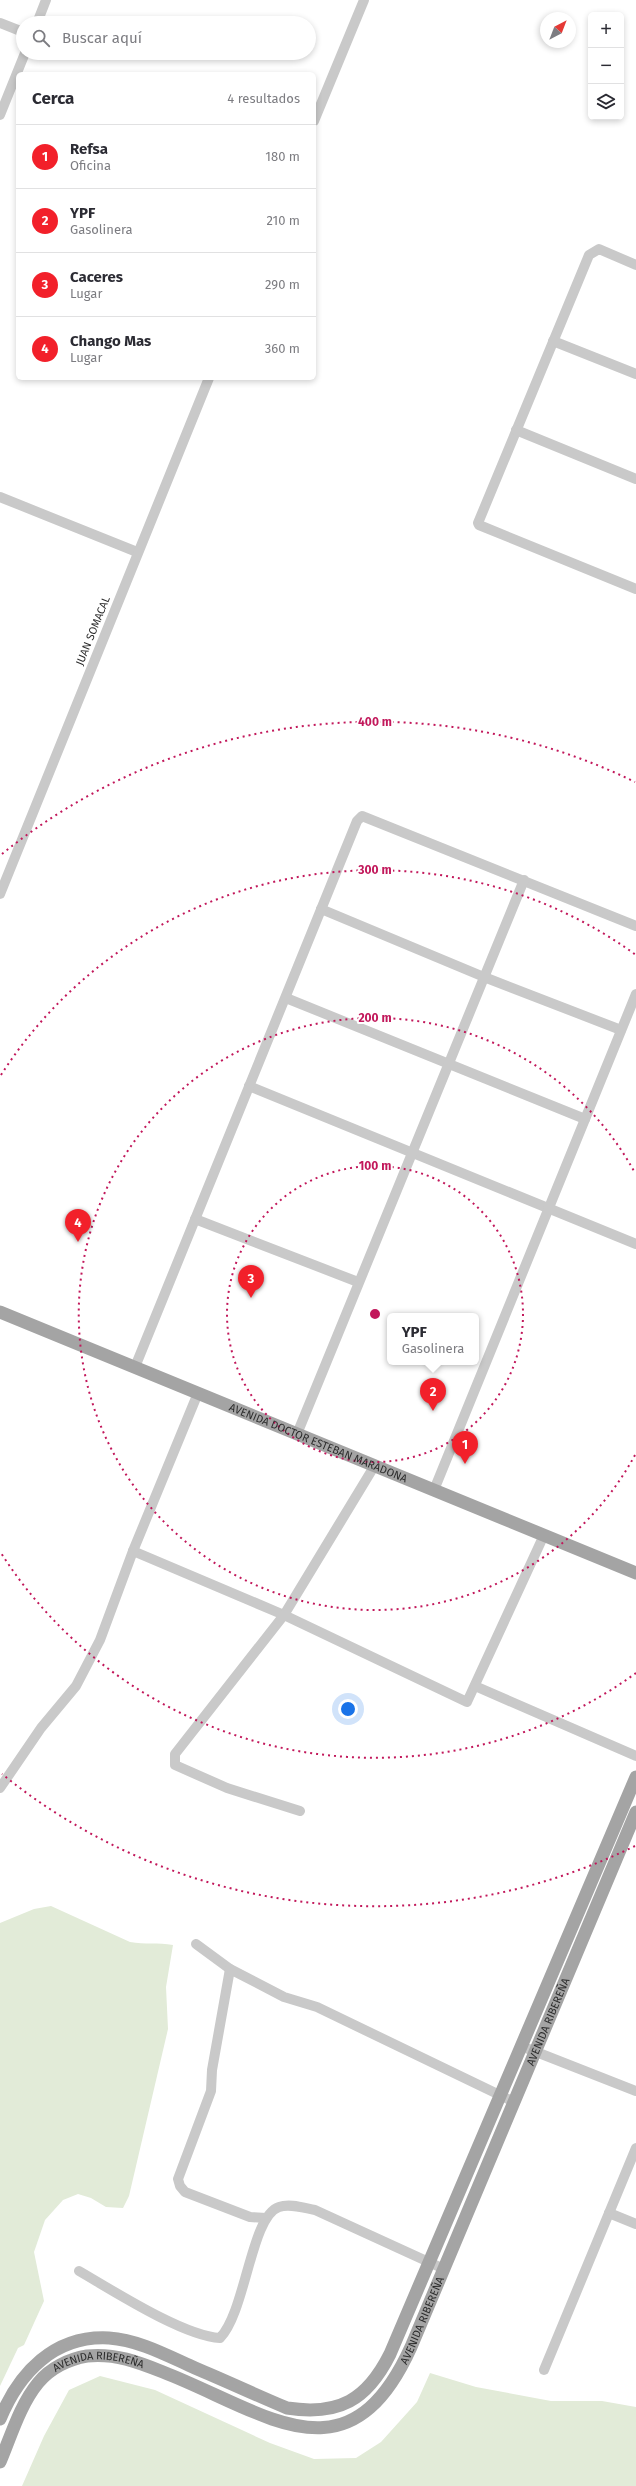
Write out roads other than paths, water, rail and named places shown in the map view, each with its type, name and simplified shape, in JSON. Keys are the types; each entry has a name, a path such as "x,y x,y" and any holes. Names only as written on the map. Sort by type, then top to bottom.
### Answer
{"main road":[{"name":"AVENIDA DOCTOR ESTEBAN MARADONA","path":"0,1312 636,1573"},
{"name":"AVENIDA RIBEREÑA","path":"0,2419 24,2375 40,2359 60,2348 82,2340 109,2338 144,2346 287,2408 319,2411 338,2407 358,2398 371,2386 382,2371 430,2261 636,1777"},
{"name":"AVENIDA RIBEREÑA","path":"0,2462 24,2407 38,2383 65,2362 101,2355 129,2358 278,2423 315,2430 339,2427 356,2420 386,2393 399,2374 636,1812"}],"street":[{"path":"40,16 46,0"},
{"path":"316,116 364,0"},
{"path":"0,23 16,29"},
{"path":"17,72 22,60"},
{"path":"0,115 16,75"},
{"path":"636,265 599,249 593,251 553,341 478,519 479,526 636,589"},
{"path":"553,341 636,374"},
{"name":"JUAN SOMACAL","path":"0,894 137,552 208,380"},
{"path":"516,430 636,479"},
{"path":"0,497 137,552"},
{"path":"135,1367 357,821 362,816 636,926"},
{"path":"297,1434 411,1152 524,880"},
{"path":"321,909 484,977 621,1030"},
{"path":"434,1490 636,994"},
{"path":"286,998 447,1066 585,1120"},
{"path":"249,1086 636,1244"},
{"path":"195,1219 358,1282"},
{"path":"0,1788 41,1728 76,1686 100,1640 133,1551 198,1393"},
{"path":"300,1811 227,1788 175,1766 175,1754 284,1615 375,1465"},
{"path":"133,1551 284,1615 467,1702 544,1535"},
{"path":"475,1686 636,1756"},
{"path":"196,1944 230,1969 284,1997 317,2007 514,2102"},
{"path":"230,1969 212,2070 211,2090 178,2179 180,2186 185,2192 250,2217 266,2218"},
{"path":"521,2046 536,2050 636,2091"},
{"path":"544,2370 636,2148"},
{"path":"78,2271 149,2310 192,2330 220,2338 227,2331 235,2315 247,2268 266,2218 278,2207 294,2206 315,2210 430,2261 444,2269"},
{"path":"609,2213 636,2224"}],"place":[{"name":"Chango Mas","path":"78,1242"},
{"name":"Caceres","path":"251,1298"},
{"name":"YPF","path":"433,1411"},
{"name":"Refsa","path":"465,1464"}]}
